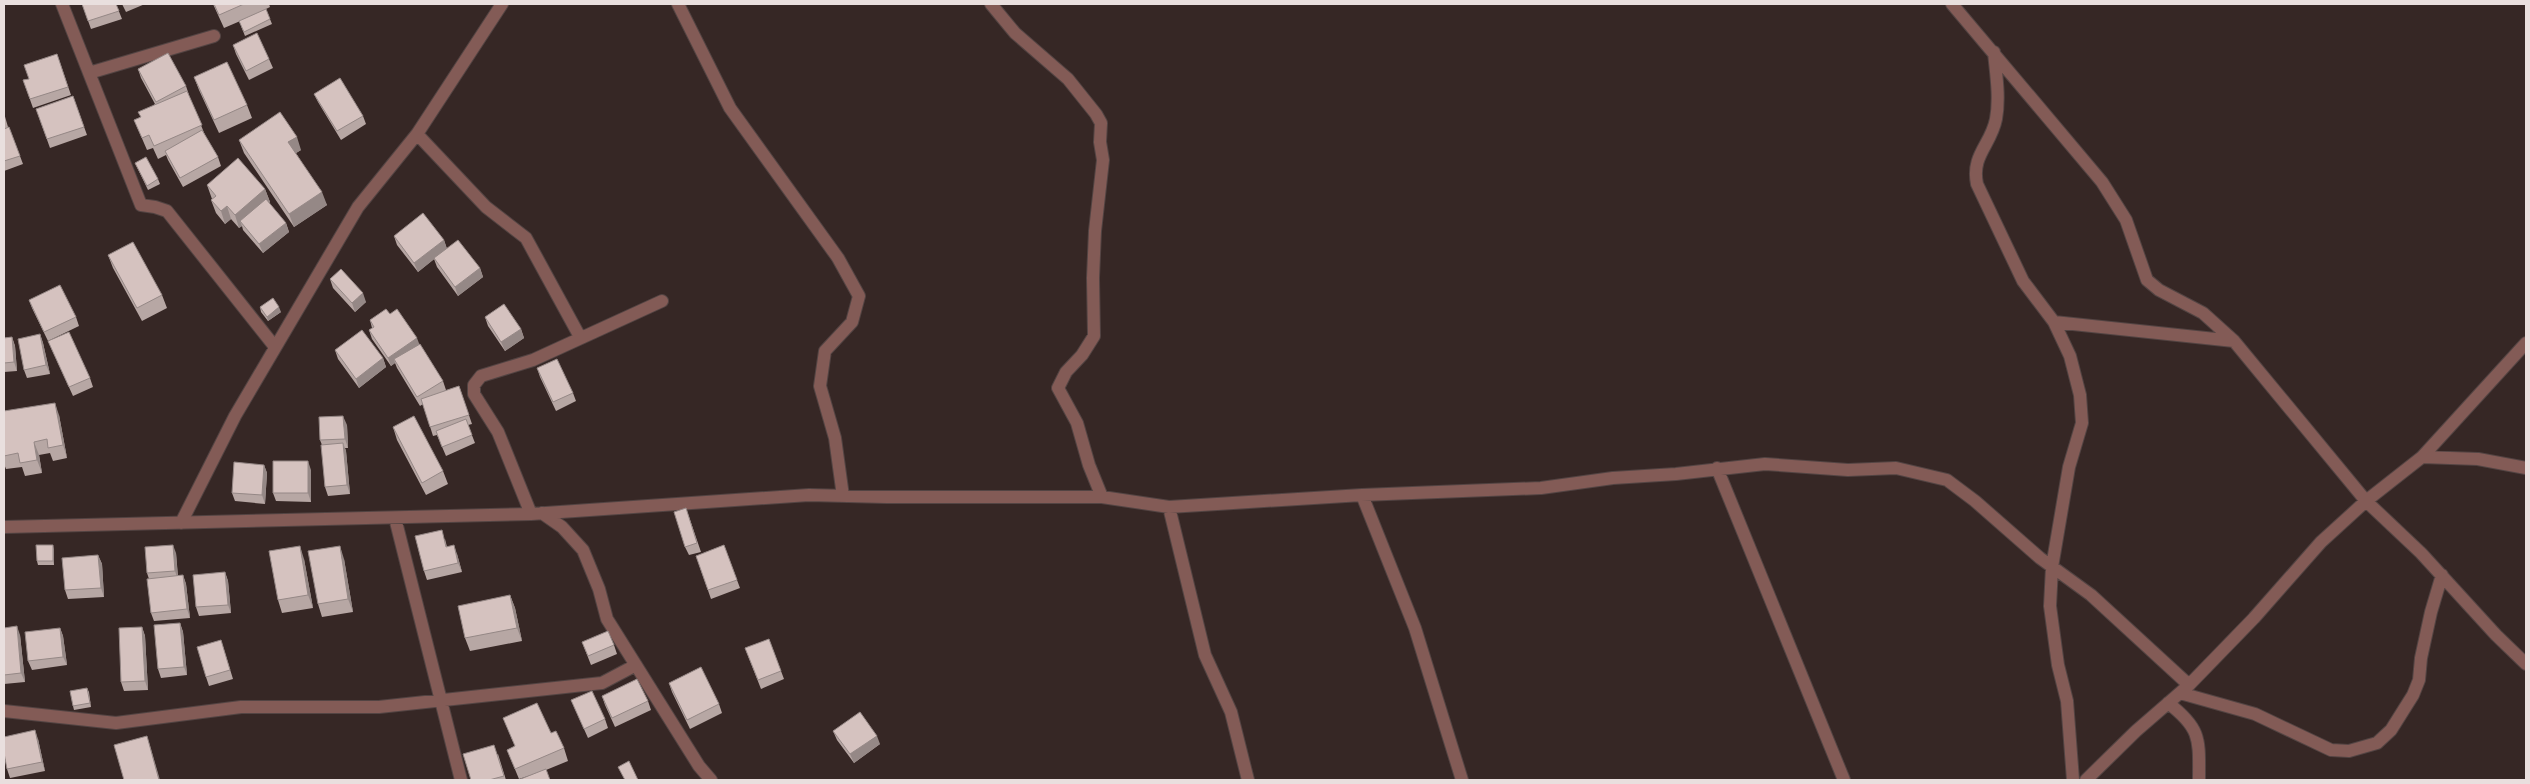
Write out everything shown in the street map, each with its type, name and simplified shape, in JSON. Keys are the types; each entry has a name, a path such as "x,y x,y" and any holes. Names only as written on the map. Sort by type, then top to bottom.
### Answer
{"street":[{"path":"62,4 142,205 155,207 167,212 276,347"},
{"path":"181,523 235,416 358,207 417,134 502,4"},
{"path":"678,4 730,108 838,258 859,296 852,322 825,351 820,386 834,438 843,496"},
{"path":"992,4 1014,33 1068,80 1096,114 1101,123 1100,142 1103,160 1095,230 1093,278 1094,336 1082,355 1066,372 1058,388 1077,423 1089,465 1102,497"},
{"path":"1952,4 2102,182 2126,220 2147,280 2158,290 2203,313 2234,341 2366,502 2442,575 2496,635 2526,664"},
{"path":"89,72 214,36"},
{"path":"1994,52 1998,94 1996,119 1974,170 1977,184 2023,281 2054,322 2070,356 2080,396 2082,423 2069,467 2052,567 2050,606 2058,666 2067,701 2073,780"},
{"path":"417,134 486,207 526,238 580,337"},
{"path":"662,301 533,360 481,376 474,385 474,394 498,432 537,513 562,527 583,550 599,589 607,619 711,780"},
{"path":"2054,322 2234,341"},
{"path":"2086,780 2136,730 2184,689 2254,618 2321,542 2366,502 2422,457 2526,344"},
{"path":"2422,457 2478,459 2526,468"},
{"path":"4,528 537,513 809,495 1102,497 1169,507 1362,495 1541,488 1614,478 1676,474 1765,464 1848,470 1896,468 1947,480 2052,567 2091,595 2184,689 2255,714 2331,750 2349,752 2377,742 2391,730 2414,695 2419,680 2421,658 2431,612 2442,575"},
{"path":"1717,468 1844,780"},
{"path":"1362,495 1415,628 1462,780"},
{"path":"1169,507 1205,655 1231,712 1248,780"},
{"path":"395,518 461,780"},
{"path":"4,711 116,723 241,707 379,707 602,683 636,665"},
{"path":"2168,703 2181,713 2198,738 2199,780"}],"building":[{"path":"82,4 116,4 119,11 88,21"},
{"path":"214,4 244,4 219,15"},
{"path":"266,9 270,19 244,32 239,21"},
{"path":"257,33 269,59 246,71 233,45"},
{"path":"168,53 186,86 156,102 138,69"},
{"path":"57,54 68,87 30,99 23,80 29,79 24,65"},
{"path":"227,62 247,105 214,120 194,77"},
{"path":"340,78 363,116 337,131 314,94"},
{"path":"187,91 202,125 154,146 149,135 142,138 134,120 141,117 138,112"},
{"path":"73,96 84,127 47,139 36,109"},
{"path":"280,112 297,137 288,142 322,192 289,214 239,140"},
{"path":"9,127 20,156 4,161 4,129"},
{"path":"202,130 218,157 180,178 165,151"},
{"path":"146,157 158,179 147,186 135,163"},
{"path":"238,158 265,189 235,215 227,206 221,211 211,200 216,196 207,185"},
{"path":"266,199 286,223 259,244 240,221"},
{"path":"423,213 444,240 414,263 394,236"},
{"path":"458,240 480,268 455,287 434,258"},
{"path":"133,242 162,295 137,308 108,255"},
{"path":"341,269 363,293 352,303 330,279"},
{"path":"60,285 76,317 44,332 29,300"},
{"path":"273,298 279,307 267,317 260,307"},
{"path":"504,304 521,329 501,342 485,317"},
{"path":"386,309 390,314 397,309 417,338 388,358 369,330 374,327 370,320"},
{"path":"362,330 383,358 356,379 335,350"},
{"path":"69,332 90,378 69,387 48,341"},
{"path":"40,334 46,365 24,370 18,339"},
{"path":"12,337 14,362 4,363 4,338"},
{"path":"420,344 443,381 417,397 394,359"},
{"path":"557,359 573,393 553,402 537,368"},
{"path":"459,386 469,415 430,427 421,399"},
{"path":"55,403 63,445 48,448 47,439 34,442 37,460 20,463 18,453 4,456 4,411"},
{"path":"343,416 345,439 320,440 319,417"},
{"path":"414,416 443,471 422,483 393,427"},
{"path":"466,419 472,435 442,447 436,431"},
{"path":"343,443 347,485 325,487 321,445"},
{"path":"273,461 308,461 308,493 273,493"},
{"path":"234,462 264,465 262,495 232,493"},
{"path":"686,508 697,543 685,547 674,512"},
{"path":"442,530 446,547 454,545 458,563 424,571 415,536"},
{"path":"36,545 53,545 53,561 37,561"},
{"path":"173,545 175,571 147,573 145,547"},
{"path":"724,545 737,580 708,590 696,556"},
{"path":"300,546 308,595 278,600 269,551"},
{"path":"340,546 348,599 318,604 308,551"},
{"path":"98,555 101,588 65,590 62,558"},
{"path":"225,572 228,605 196,607 193,575"},
{"path":"183,575 187,609 151,613 147,579"},
{"path":"510,595 517,628 465,638 458,606"},
{"path":"180,623 184,667 158,669 154,625"},
{"path":"17,626 21,673 4,675 4,628"},
{"path":"142,627 145,681 121,682 119,628"},
{"path":"60,628 63,657 28,661 25,632"},
{"path":"608,631 614,645 588,656 582,642"},
{"path":"769,639 781,671 758,680 745,648"},
{"path":"221,640 230,670 206,677 197,647"},
{"path":"701,667 719,704 687,720 669,683"},
{"path":"637,679 648,701 612,718 602,696"},
{"path":"87,688 90,703 73,706 70,691"},
{"path":"592,691 605,719 584,729 571,700"},
{"path":"537,703 551,733 556,731 564,748 515,769 507,750 515,746 503,718"},
{"path":"860,712 877,736 850,754 833,731"},
{"path":"35,730 42,762 7,769 4,737"},
{"path":"147,736 159,780 124,780 114,745"},
{"path":"494,745 504,776 489,780 471,780 463,754"},
{"path":"629,761 638,780 625,780 618,767"},
{"path":"546,769 550,780 518,780"}]}
